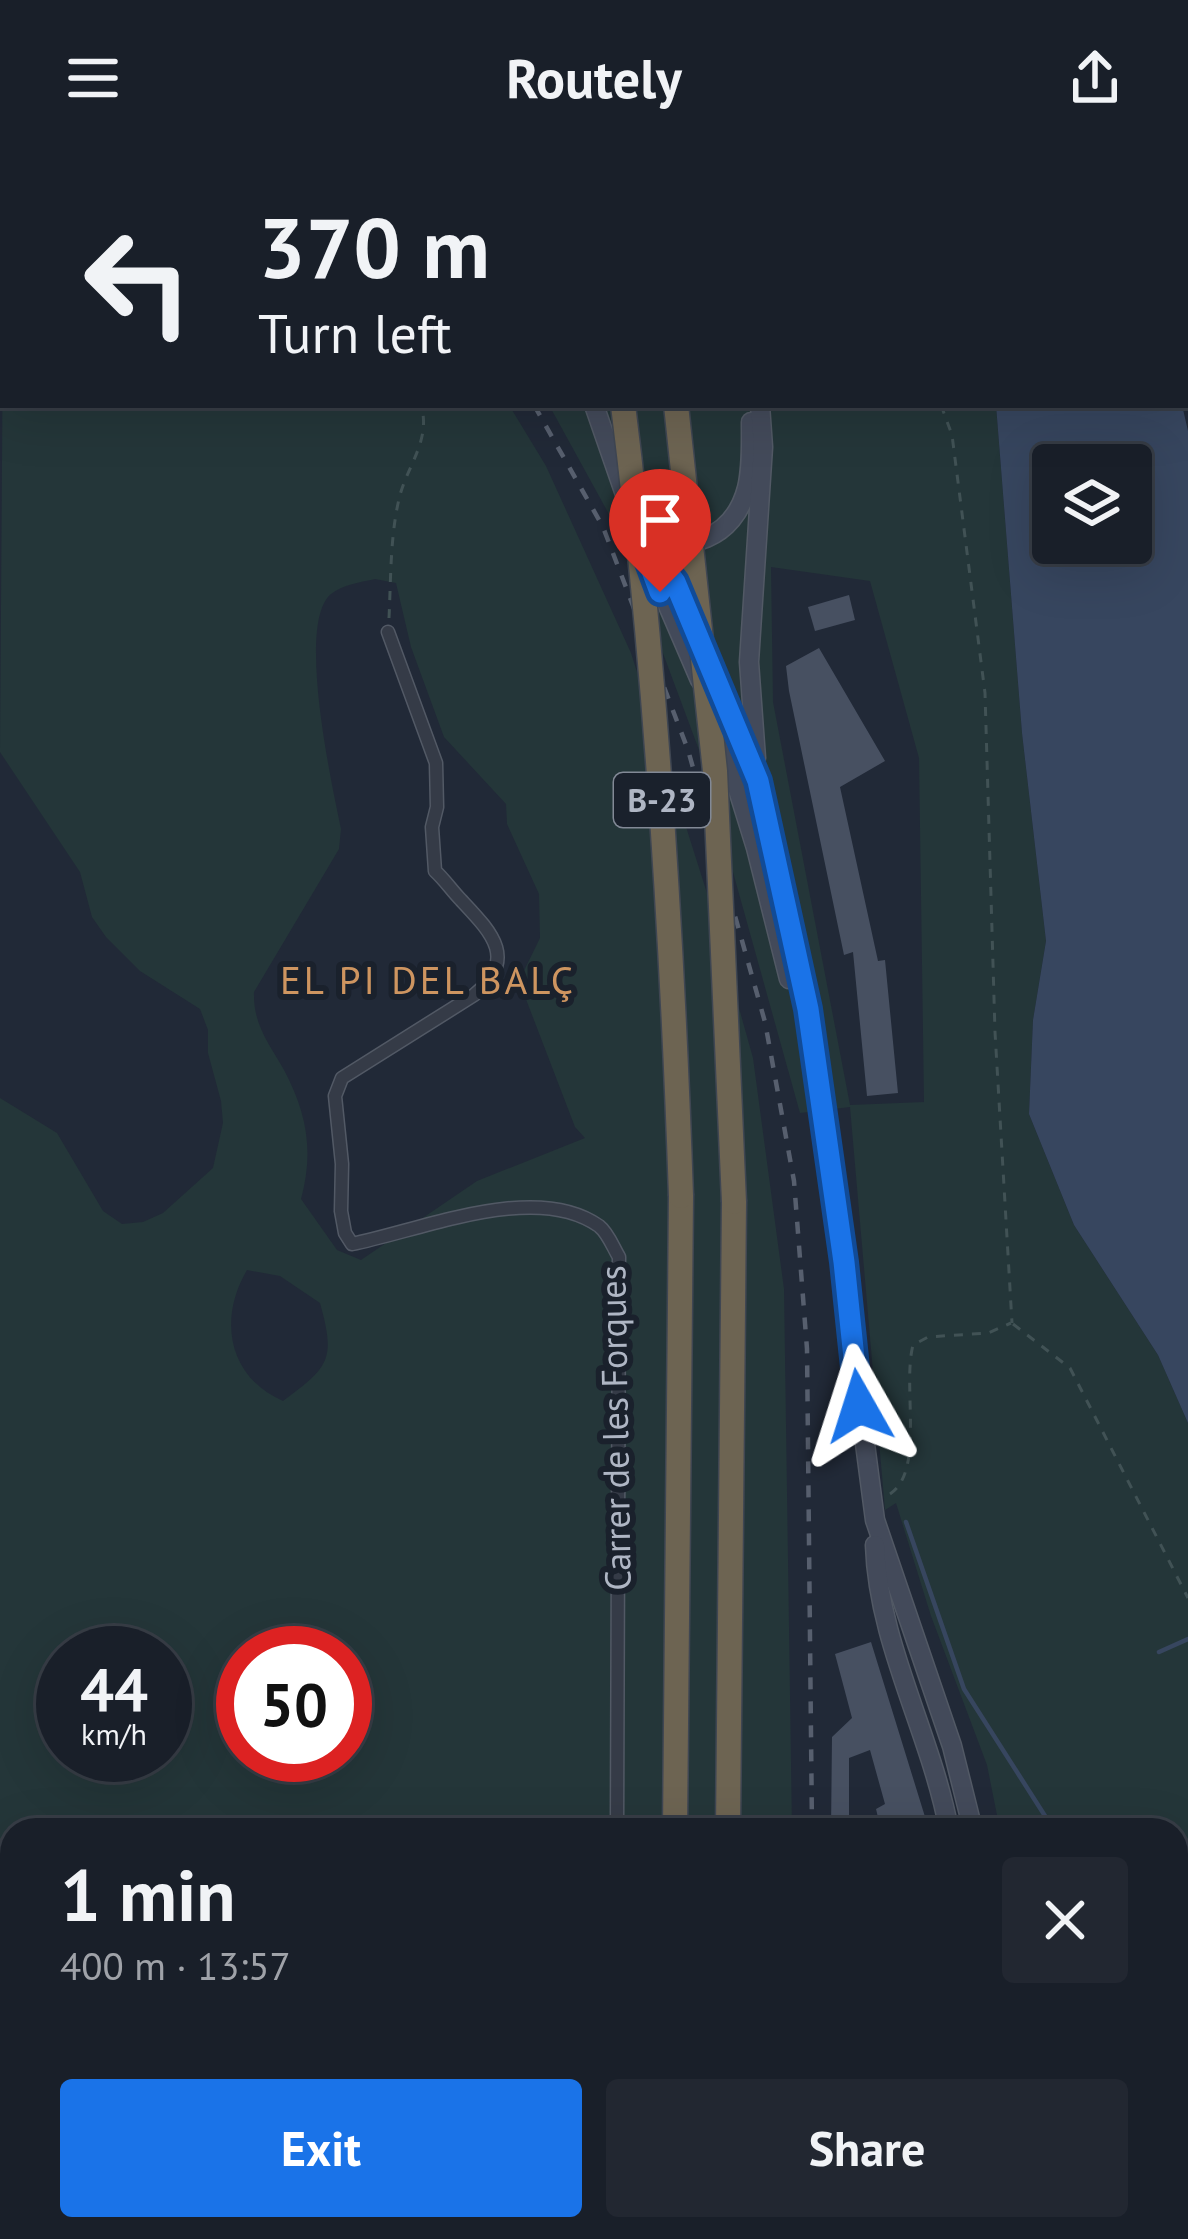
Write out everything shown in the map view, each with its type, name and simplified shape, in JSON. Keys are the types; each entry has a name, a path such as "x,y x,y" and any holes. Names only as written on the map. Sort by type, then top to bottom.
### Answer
{"highway":[{"name":"B-23","path":"623,408 656,699 674,985 681,1196 675,1818"},
{"name":"B-23","path":"676,408 715,771 734,1202 728,1818"}],"main road":[{"path":"595,408 660,592 708,696 734,772 812,1058"},
{"path":"638,533 665,544 694,544 722,530 746,493 756,408"},
{"path":"756,408 762,470 749,662 758,781 808,1009 875,1520 952,1746 971,1818"},
{"path":"638,533 675,582 758,781"},
{"path":"875,1520 878,1590 945,1818"}],"street":[{"name":"Carrer de les Forques","path":"388,632 436,763 435,871 484,921 495,940 497,962 493,980 474,995 342,1078 335,1096 343,1177 341,1211 352,1244 517,1207 563,1209 603,1228 619,1257 617,1818"}],"path":[{"path":"388,632 394,538 401,493 426,423 422,408"},
{"path":"941,408 952,435 985,693 995,1032 1012,1323"},
{"path":"871,1500 887,1496 906,1478 913,1346 928,1336 988,1333 1012,1323"},
{"path":"1012,1323 1070,1368 1188,1598"}],"shaded area":[{"path":"2,408 511,408 546,466 631,653 753,1058 784,1289 792,1818 0,1818 0,1098 57,1133 103,1211 122,1224 163,1213 213,1168 223,1123 208,1053 208,1030 200,1009 140,971 92,917 80,872 0,752","holes":["375,579 396,583 411,647 444,737 506,804 507,824 539,894 540,938 519,981 575,1127 585,1138 477,1181 361,1260 337,1250 301,1199 307,1165 303,1117 259,1024 254,992 339,849 341,829 316,669 321,611 331,594 346,586","247,1270 280,1276 320,1303 327,1338 325,1361 319,1370 283,1401 250,1377 240,1362 231,1327"]},
{"path":"551,408 996,408 1022,733 1046,941 1033,1020 1029,1114 1074,1225 1158,1355 1188,1423 1188,1818 998,1818 987,1765 931,1616 896,1503 885,1510 850,1107 800,1113 699,750 616,527","holes":["771,567 870,581 919,758 924,1102 850,1105 773,702"]}],"water":[{"path":"996,408 1183,408 1188,431 1188,1423 1158,1355 1074,1225 1029,1114 1033,1020 1046,941 1022,733"}],"building":[{"path":"849,595 855,620 815,631 808,607"},
{"path":"819,648 885,761 840,787 878,961 885,960 898,1093 867,1096 853,952 844,955 789,691 786,666"},
{"path":"871,1642 925,1818 878,1818 876,1809 885,1804 870,1750 849,1758 849,1818 831,1818 832,1737 852,1718 835,1654"}],"waterway":[{"path":"906,1522 964,1689 1046,1818"},
{"path":"1159,1652 1188,1639"}],"railway":[{"path":"536,408 603,527 688,750 765,1022 794,1181 807,1349 812,1818"}],"district":[{"name":"EL PI DEL BALÇ","path":"428,980"}],"route":[{"path":"660,592 638,533 675,582 758,781 808,1009 859,1406"}]}
